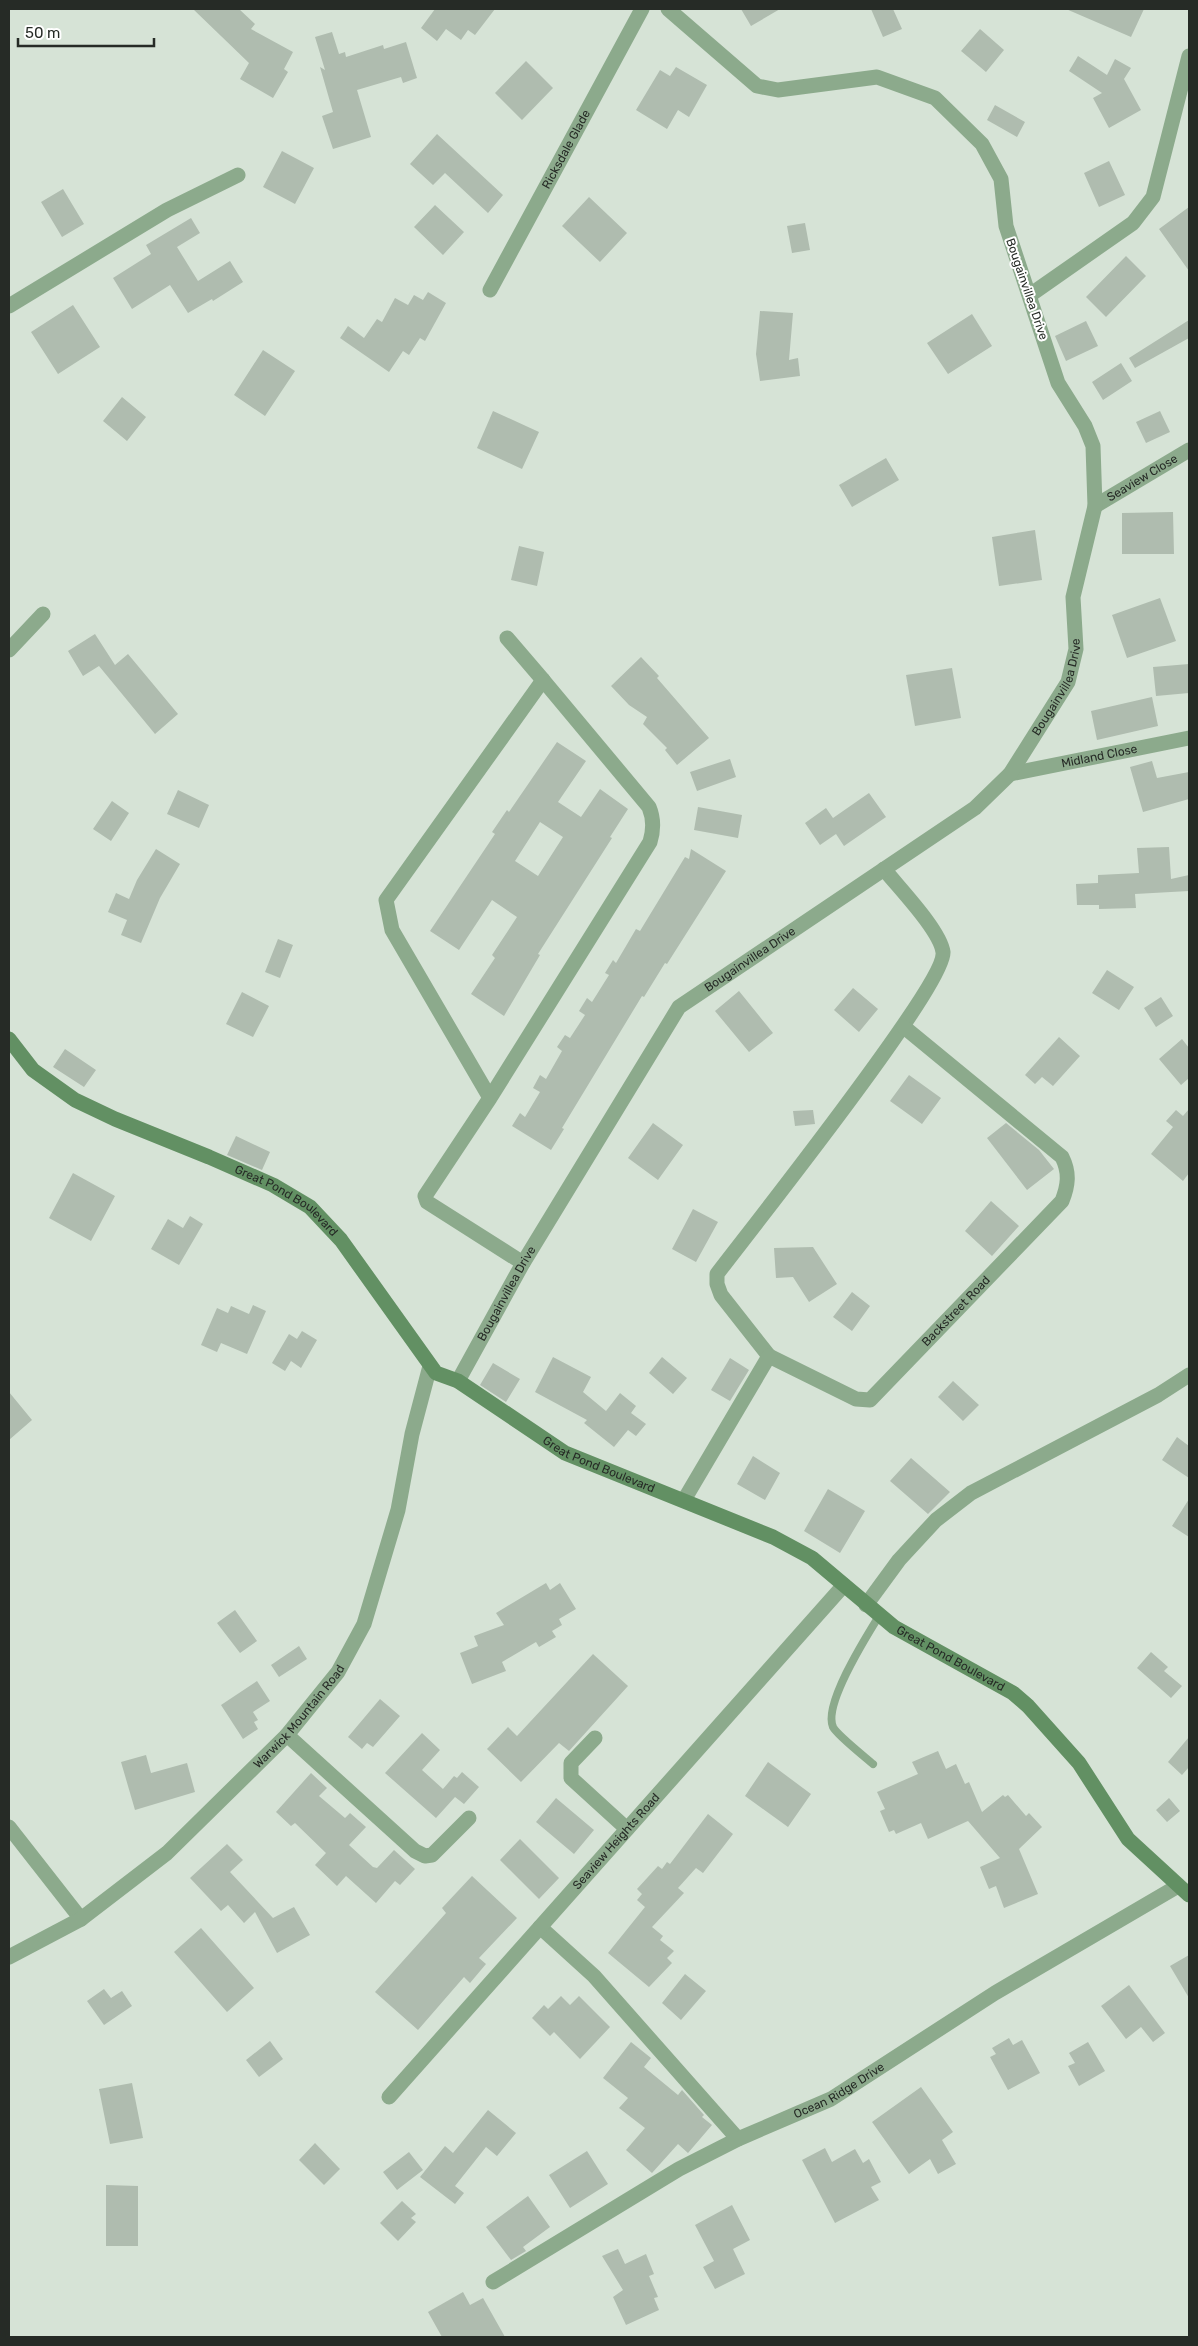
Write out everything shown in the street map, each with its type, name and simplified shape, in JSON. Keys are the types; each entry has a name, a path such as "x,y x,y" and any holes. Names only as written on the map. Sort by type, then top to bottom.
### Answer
{"street":[{"name":"Ricksdale Glade","path":"490,290 642,9"},
{"name":"Bougainvillea Drive","path":"458,1381 523,1263 679,1007 975,808 1010,774 1068,682 1076,649 1073,597 1095,506 1093,446 1086,426 1058,383 1006,226 1001,179 982,144 936,98 877,77 778,90 757,86 668,9"},
{"path":"1030,295 1133,223 1153,197 1189,56"},
{"path":"9,306 167,210 238,175"},
{"name":"Seaview Close","path":"1095,506 1189,450"},
{"path":"9,650 43,614"},
{"path":"507,638 650,807 653,817 653,831 650,842 490,1098 425,1196 427,1202 523,1263"},
{"path":"490,1098 392,930 386,900 543,680"},
{"name":"Midland Close","path":"1010,774 1189,738"},
{"path":"684,1500 769,1356 721,1295 716,1284 717,1274 904,1027 944,954 940,939 884,869"},
{"name":"Backstreet Road","path":"769,1356 856,1399 870,1400 1062,1202 1068,1179 1067,1167 1062,1157 904,1027"},
{"name":"Great Pond Boulevard","path":"9,1039 33,1070 75,1100 115,1119 273,1185 310,1207 341,1240 436,1373 458,1381 565,1453 773,1537 812,1558 894,1627 1021,1699 1079,1763 1128,1839 1183,1891"},
{"name":"Warwick Mountain Road","path":"9,1957 81,1919 167,1853 287,1735 338,1672 364,1624 398,1510 412,1434 430,1366"},
{"path":"866,1604 899,1560 936,1520 971,1492 1034,1462 1158,1395 1189,1375"},
{"name":"Seaview Heights Road","path":"389,2097 844,1585"},
{"path":"287,1735 415,1851 425,1856 432,1855 469,1818"},
{"path":"595,1738 571,1764 571,1778 627,1829"},
{"path":"9,1827 81,1919"},
{"name":"Ocean Ridge Drive","path":"493,2282 679,2170 738,2139 831,2099 995,1992 1183,1891"},
{"path":"540,1927 594,1976 738,2139"}],"lane":[{"path":"873,1764 833,1728 831,1710 854,1657 879,1616"}],"building":[{"path":"193,9 239,9 255,24 251,29 293,52 284,69 288,72 273,98 240,79 249,63"},
{"path":"435,9 495,9 475,35 468,30 461,40 446,29 437,41 421,28"},
{"path":"741,9 780,9 751,26"},
{"path":"871,9 893,9 902,29 883,37"},
{"path":"1066,9 1144,9 1131,37"},
{"path":"980,29 1004,50 986,72 961,51"},
{"path":"332,32 339,54 345,52 346,57 383,45 384,49 406,42 417,78 403,83 401,77 357,90 371,137 333,149 322,116 333,112 320,67 325,70 315,37"},
{"path":"1078,56 1107,75 1115,59 1131,68 1124,79 1141,110 1109,128 1093,98 1102,93 1069,71"},
{"path":"526,61 553,88 522,120 495,93"},
{"path":"676,67 707,85 689,117 678,110 667,129 636,110 660,70 670,76"},
{"path":"995,105 1025,122 1017,137 987,120"},
{"path":"437,134 503,195 488,213 445,173 433,185 410,164"},
{"path":"282,151 314,168 295,204 263,187"},
{"path":"1109,161 1125,195 1099,207 1084,173"},
{"path":"63,189 84,224 62,237 41,202"},
{"path":"589,197 627,233 600,262 562,226"},
{"path":"435,205 464,232 443,255 414,227"},
{"path":"1189,207 1189,271 1159,229"},
{"path":"191,218 200,233 177,247 198,281 230,261 243,282 213,301 212,299 188,313 170,285 132,309 113,278 151,254 146,245"},
{"path":"805,223 810,250 792,253 787,226"},
{"path":"1126,256 1146,276 1106,317 1086,297"},
{"path":"428,292 446,303 425,341 420,338 409,355 403,351 389,372 340,338 348,326 364,338 377,319 382,322 395,298 408,305 414,295 423,300"},
{"path":"73,305 100,347 58,374 31,332"},
{"path":"760,311 793,313 789,360 798,358 800,376 760,381 756,354"},
{"path":"972,314 992,346 948,374 927,343"},
{"path":"1189,320 1189,338 1135,368 1129,358"},
{"path":"1086,321 1098,346 1066,361 1055,336"},
{"path":"263,350 295,371 265,416 234,395"},
{"path":"1121,363 1132,381 1103,400 1092,382"},
{"path":"122,397 146,417 127,441 103,421"},
{"path":"493,411 539,432 522,469 477,448"},
{"path":"1160,411 1170,432 1146,443 1136,422"},
{"path":"886,458 899,480 852,507 839,485"},
{"path":"1173,512 1174,554 1122,554 1122,513"},
{"path":"1035,530 1042,580 999,586 992,537"},
{"path":"519,546 544,552 537,586 511,580"},
{"path":"1160,598 1176,641 1127,658 1112,615"},
{"path":"95,634 115,665 128,654 178,714 155,734 99,666 83,676 68,651"},
{"path":"641,657 659,676 657,678 709,738 677,765 665,750 667,748 643,724 647,717 629,705 611,686"},
{"path":"1189,664 1189,693 1156,696 1153,667"},
{"path":"952,668 961,718 915,726 906,675"},
{"path":"1152,697 1158,726 1097,740 1091,711"},
{"path":"557,742 586,761 558,802 581,817 600,789 628,809 610,837 612,838 538,954 540,955 504,1016 471,994 495,958 492,955 517,917 492,900 459,950 430,931 495,834 492,832 507,810 509,812","holes":["540,822 563,837 538,876 515,861"]},
{"path":"730,759 736,777 697,791 690,772"},
{"path":"1152,761 1157,778 1189,772 1189,799 1143,812 1130,767"},
{"path":"178,790 209,805 199,828 167,814"},
{"path":"869,793 886,817 844,846 836,834 820,845 805,823 826,808 833,818"},
{"path":"112,801 129,813 111,841 93,829"},
{"path":"698,807 742,815 738,838 694,830"},
{"path":"1169,847 1171,879 1189,875 1189,891 1135,894 1136,908 1099,909 1099,905 1077,905 1076,884 1098,883 1098,875 1139,873 1137,848"},
{"path":"156,849 180,864 160,898 141,943 121,935 127,920 108,912 116,893 129,899 137,880"},
{"path":"691,849 726,871 667,964 665,963 644,997 642,996 562,1128 564,1129 551,1150 512,1126 520,1113 525,1117 540,1092 533,1088 540,1075 546,1079 562,1051 557,1047 565,1035 570,1038 585,1015 579,1011 587,998 592,1002 609,975 605,973 613,960 616,963 636,929 640,931 685,857 689,859"},
{"path":"278,939 293,945 280,978 265,972"},
{"path":"1107,970 1134,987 1119,1010 1092,993"},
{"path":"853,988 878,1009 859,1032 834,1010"},
{"path":"739,991 773,1033 749,1052 715,1011"},
{"path":"242,992 269,1006 253,1037 226,1024"},
{"path":"1161,997 1173,1016 1156,1027 1144,1008"},
{"path":"1059,1037 1080,1056 1053,1086 1042,1077 1035,1084 1025,1075"},
{"path":"1182,1039 1189,1048 1189,1078 1181,1085 1159,1059"},
{"path":"65,1049 96,1070 84,1087 53,1067"},
{"path":"909,1075 941,1098 922,1124 890,1101"},
{"path":"1189,1109 1189,1173 1183,1181 1151,1154 1173,1127 1166,1121 1176,1110 1183,1116"},
{"path":"813,1110 815,1124 795,1126 793,1111"},
{"path":"653,1123 683,1145 658,1180 628,1158"},
{"path":"1006,1123 1039,1150 1054,1169 1027,1190 987,1138"},
{"path":"236,1136 270,1152 262,1170 227,1155"},
{"path":"73,1173 115,1196 91,1241 49,1218"},
{"path":"991,1201 1019,1226 992,1256 965,1231"},
{"path":"693,1209 718,1222 696,1262 672,1249"},
{"path":"190,1216 203,1224 179,1265 151,1249 168,1219 183,1228"},
{"path":"813,1247 837,1284 809,1302 793,1277 776,1278 774,1248"},
{"path":"852,1292 870,1306 852,1331 833,1317"},
{"path":"253,1305 266,1311 247,1354 221,1343 217,1352 201,1345 217,1308 228,1313 231,1306 249,1314"},
{"path":"302,1331 317,1340 301,1368 291,1361 285,1371 272,1363 289,1334 297,1339"},
{"path":"553,1357 591,1377 583,1392 606,1411 620,1393 636,1406 631,1413 646,1424 636,1436 628,1430 614,1447 584,1423 587,1420 535,1392"},
{"path":"662,1357 687,1378 673,1394 649,1373"},
{"path":"730,1358 749,1370 730,1401 711,1390"},
{"path":"493,1363 520,1379 506,1402 480,1385"},
{"path":"953,1381 979,1405 963,1421 938,1397"},
{"path":"9,1392 32,1420 9,1440"},
{"path":"1177,1437 1189,1446 1189,1478 1162,1460"},
{"path":"753,1456 780,1473 765,1500 737,1484"},
{"path":"911,1458 950,1492 928,1514 890,1481"},
{"path":"828,1489 865,1511 840,1553 804,1531"},
{"path":"1189,1499 1189,1537 1172,1526"},
{"path":"546,1583 550,1590 560,1583 576,1609 559,1619 562,1625 552,1631 556,1637 539,1647 536,1642 502,1662 506,1671 472,1684 460,1653 478,1646 474,1636 504,1625 496,1613"},
{"path":"235,1610 257,1641 240,1653 217,1623"},
{"path":"299,1646 307,1659 279,1677 271,1665"},
{"path":"1151,1652 1168,1667 1164,1671 1182,1686 1171,1698 1137,1668"},
{"path":"593,1654 628,1686 569,1751 559,1743 521,1782 487,1749 508,1727 517,1736"},
{"path":"257,1681 270,1701 253,1712 258,1720 254,1722 258,1729 243,1739 221,1705"},
{"path":"380,1699 400,1716 373,1747 367,1743 362,1749 348,1737"},
{"path":"422,1733 440,1750 422,1770 443,1789 454,1776 457,1778 462,1772 479,1787 464,1804 455,1797 436,1818 385,1773"},
{"path":"1189,1737 1189,1767 1182,1775 1168,1762"},
{"path":"938,1751 946,1769 956,1764 965,1784 969,1782 982,1812 1003,1795 1005,1797 1008,1795 1026,1816 1029,1813 1042,1827 1019,1849 1038,1894 1004,1908 996,1886 989,1889 980,1867 1000,1858 968,1821 928,1839 921,1823 896,1834 894,1830 889,1832 880,1811 885,1809 877,1792 918,1774 912,1762"},
{"path":"146,1755 151,1773 187,1763 195,1792 135,1810 121,1762"},
{"path":"768,1762 811,1794 788,1827 745,1796"},
{"path":"311,1773 327,1788 319,1796 345,1818 350,1813 366,1827 349,1845 373,1867 377,1868 394,1850 415,1869 400,1885 395,1881 376,1903 346,1876 337,1886 315,1865 326,1853 295,1823 291,1826 276,1812"},
{"path":"556,1798 594,1830 574,1854 536,1822"},
{"path":"1169,1798 1180,1811 1167,1822 1156,1810"},
{"path":"708,1814 733,1834 703,1873 696,1868 678,1888 684,1893 652,1927 663,1936 660,1940 674,1951 667,1958 672,1963 649,1987 608,1953 645,1907 637,1900 642,1894 637,1889 658,1866 662,1869 667,1862 670,1864"},
{"path":"520,1839 559,1878 539,1899 500,1860"},
{"path":"227,1844 243,1860 230,1872 273,1918 294,1907 310,1935 277,1953 255,1912 244,1923 228,1905 221,1911 190,1878"},
{"path":"472,1876 517,1918 479,1958 486,1964 470,1983 464,1977 418,2030 375,1992 446,1913 442,1908"},
{"path":"201,1928 254,1988 227,2012 174,1952"},
{"path":"1189,1955 1189,1998 1170,1966"},
{"path":"685,1974 706,1991 681,2020 662,2003"},
{"path":"1129,1985 1165,2033 1153,2042 1141,2027 1126,2039 1101,2006"},
{"path":"104,1989 111,1998 122,1991 132,2006 104,2025 87,2001"},
{"path":"561,1996 570,2005 579,1996 610,2027 580,2059 554,2032 550,2036 532,2018 544,2005 548,2009"},
{"path":"1009,2038 1013,2045 1022,2040 1040,2073 1008,2090 990,2057 996,2054 992,2048"},
{"path":"270,2041 283,2059 259,2077 246,2060"},
{"path":"631,2042 651,2058 644,2067 678,2095 682,2090 704,2115 702,2117 712,2125 688,2153 678,2144 652,2173 626,2150 645,2128 619,2108 628,2098 603,2078"},
{"path":"1088,2042 1105,2071 1079,2086 1068,2066 1075,2063 1069,2053"},
{"path":"132,2083 143,2138 110,2144 99,2089"},
{"path":"921,2087 953,2132 942,2140 956,2164 938,2174 930,2159 909,2174 872,2122"},
{"path":"488,2110 516,2133 497,2156 486,2147 455,2186 464,2193 455,2204 420,2177 445,2146 453,2153"},
{"path":"315,2143 340,2169 324,2185 299,2160"},
{"path":"825,2148 832,2162 855,2149 863,2163 869,2159 881,2182 871,2187 879,2200 835,2223 802,2160"},
{"path":"587,2151 608,2184 570,2208 549,2175"},
{"path":"409,2152 423,2170 397,2190 383,2172"},
{"path":"106,2185 138,2186 138,2246 106,2246"},
{"path":"528,2196 550,2227 523,2247 526,2251 511,2260 486,2227"},
{"path":"402,2201 416,2214 411,2218 416,2222 398,2241 380,2223"},
{"path":"732,2205 750,2240 733,2249 745,2274 715,2289 703,2267 714,2261 695,2225"},
{"path":"618,2249 625,2264 646,2254 654,2274 649,2276 658,2297 654,2298 659,2310 626,2325 613,2297 623,2290 602,2256"},
{"path":"463,2292 470,2305 483,2298 505,2337 442,2337 428,2312"}]}
